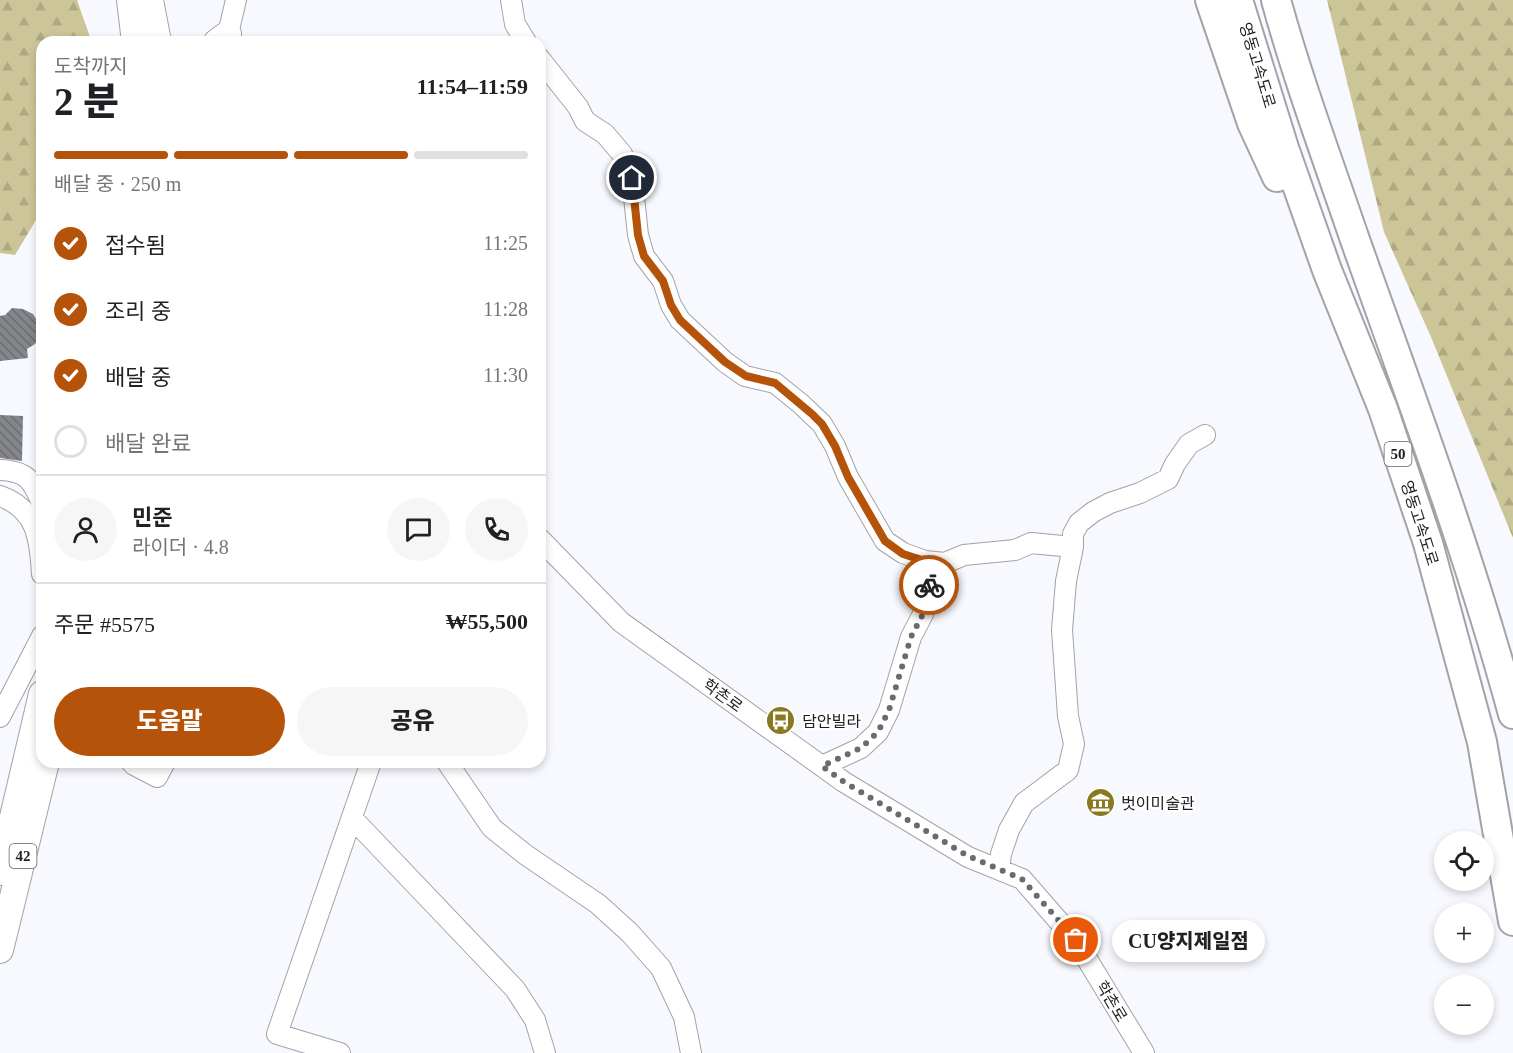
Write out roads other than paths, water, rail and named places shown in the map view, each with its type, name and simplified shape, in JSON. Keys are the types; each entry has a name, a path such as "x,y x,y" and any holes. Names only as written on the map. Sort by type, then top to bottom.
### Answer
{"highway":[{"path":"1210,0 1252,123 1340,301"},
{"name":"영동고속도로","path":"1238,0 1284,148 1340,301 1383,409 1428,543 1482,742 1513,921"},
{"name":"영동고속도로","path":"1276,0 1304,95 1447,500 1513,714"}],"main road":[{"path":"130,0 158,36"},
{"path":"150,0 160,36"},
{"name":"42","path":"0,872 36,719"},
{"name":"42","path":"0,950 45,768"}],"street":[{"path":"225,36 236,0"},
{"path":"511,0 515,24 522,36"},
{"path":"546,67 578,107 585,121 605,134 622,154 632,178 638,235 644,256 663,281 671,305 680,320 725,362 746,376 775,383 822,424 835,446 848,477 885,541 903,554 925,561 945,563 964,555 1016,550 1031,543 1073,547"},
{"path":"999,869 1009,830 1024,803 1068,770 1074,744 1068,716 1062,630 1073,534 1079,523 1102,507 1140,493 1168,479 1189,444 1206,435"},
{"path":"0,471 16,471 32,481 36,490"},
{"path":"0,496 12,501 36,523"},
{"name":"학촌로","path":"546,545 621,622 844,782 968,856 1022,879 1076,940 1144,1053"},
{"path":"822,766 861,748 878,732 889,710 911,637 923,614 929,586 925,561"},
{"path":"0,717 36,648"},
{"path":"140,768 157,777 162,768"},
{"path":"340,1053 277,1034 369,768"},
{"path":"451,768 492,828 526,855 598,904 630,933 661,969 684,1017 692,1053"},
{"path":"352,818 515,989 535,1020 545,1053"}],"place":[{"name":"담안빌라","path":"781,721"},
{"name":"벗이미술관","path":"1100,803"},
{"name":"CU양지제일점","path":"1076,940"}]}
